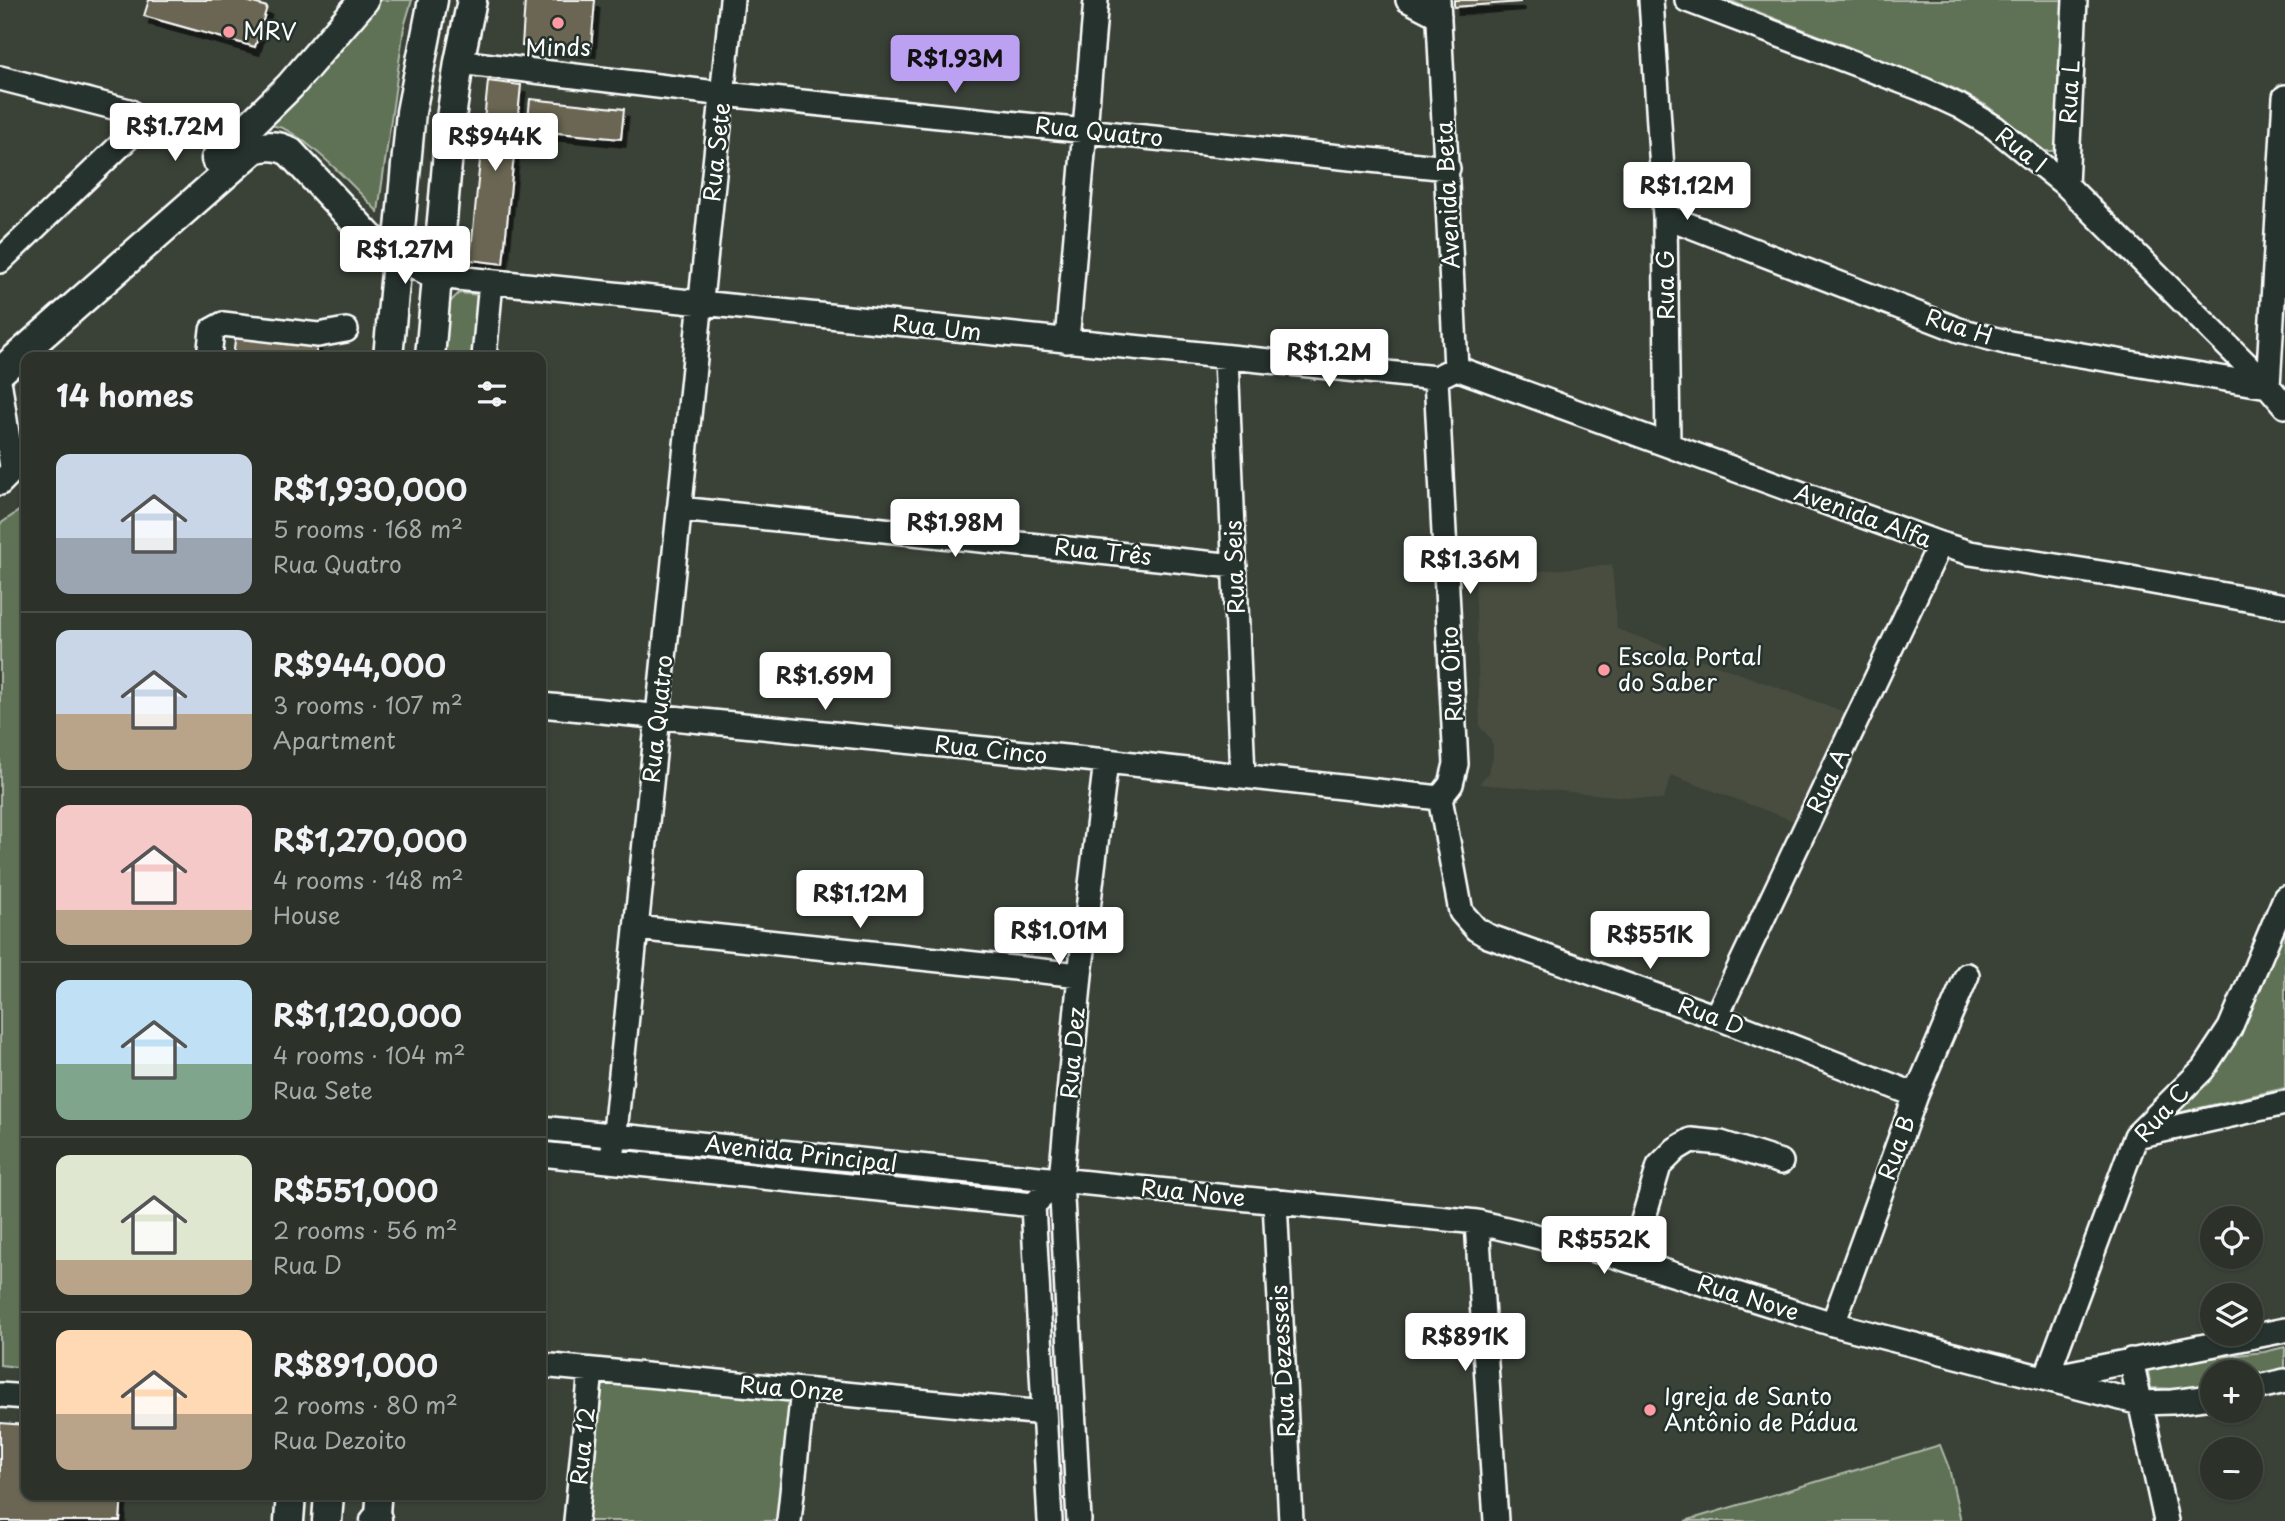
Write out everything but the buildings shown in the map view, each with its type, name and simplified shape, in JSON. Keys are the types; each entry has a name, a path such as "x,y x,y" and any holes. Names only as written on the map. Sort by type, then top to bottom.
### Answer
{"main road":[{"path":"0,347 30,326 246,130 365,0"},
{"path":"388,352 411,112 433,0"},
{"path":"430,352 451,118 472,0"},
{"path":"23,352 258,148 277,147 290,152 371,239 437,276"},
{"path":"396,253 415,254 441,234"},
{"path":"371,239 391,318"},
{"path":"0,372 21,354"},
{"path":"289,1521 291,1500"},
{"path":"327,1521 329,1500"}],"street":[{"name":"Rua Sete","path":"701,304 732,0"},
{"path":"1067,341 1096,0"},
{"path":"1408,0 1438,8"},
{"name":"Rua G","path":"1651,0 1665,216 1668,445"},
{"name":"Rua I","path":"1687,0 1922,89 1959,106 1994,127 2066,185 2268,386 2285,407"},
{"name":"Rua L","path":"2066,185 2075,0"},
{"name":"Avenida Beta","path":"1438,8 1448,168 1446,373"},
{"name":"Rua Quatro","path":"459,62 724,94 1448,168"},
{"path":"0,78 129,111 133,115 135,126 128,138 0,261"},
{"path":"2268,386 2282,191 2285,97"},
{"name":"Rua H","path":"1665,216 1959,330 2009,342 2268,386"},
{"name":"Rua Um","path":"437,276 1226,358 1446,373"},
{"path":"484,352 491,282"},
{"name":"Rua Quatro","path":"612,1161 701,304"},
{"path":"210,352 212,330 223,324 318,335 346,330"},
{"name":"Rua Seis","path":"1226,358 1243,776"},
{"name":"Avenida Alfa","path":"1446,373 1668,445 1969,553 2114,575 2285,606"},
{"name":"Rua Oito","path":"1440,798 1451,784 1457,764 1446,373"},
{"path":"0,386 12,467 0,483"},
{"name":"Rua Três","path":"679,509 1234,566"},
{"name":"Rua A","path":"1716,1017 1940,544"},
{"name":"Rua Cinco","path":"546,706 1106,761 1440,798"},
{"name":"Rua Dez","path":"1061,1179 1080,975 1106,761"},
{"name":"Rua D","path":"1440,798 1461,912 1476,929 1488,936 1716,1017 1916,1095"},
{"name":"Rua C","path":"2046,1378 2136,1136 2203,1069 2230,1028 2285,898"},
{"path":"636,928 1080,975"},
{"name":"Rua B","path":"1833,1324 1916,1095 1966,975"},
{"path":"2136,1136 2285,1103"},
{"name":"Avenida Principal","path":"546,1128 1061,1179"},
{"path":"1631,1261 1658,1166 1676,1149 1691,1140 1721,1143 1781,1162"},
{"name":"Avenida Principal","path":"546,1154 1034,1205"},
{"path":"1050,1521 1034,1205 1061,1179"},
{"path":"1061,1179 1079,1521"},
{"name":"Rua Nove","path":"1061,1179 1477,1222 1631,1261 1833,1324 2140,1403 2200,1398"},
{"name":"Rua Dezesseis","path":"1275,1201 1291,1521"},
{"path":"1477,1222 1496,1521"},
{"path":"2046,1378 2285,1329"},
{"path":"2131,1360 2166,1521"},
{"name":"Rua Onze","path":"546,1366 1044,1413"},
{"name":"Rua 12","path":"576,1521 591,1370"},
{"path":"2263,1386 2285,1381"},
{"path":"789,1521 803,1390"},
{"path":"0,1395 21,1397"}],"shaded area":[{"name":"Escola Portal do Saber","path":"1612,565 1617,629 1845,712 1797,822 1671,775 1663,800 1479,784 1488,773 1493,758 1493,745 1480,727 1475,576"}],"green space":[{"path":"380,0 412,0 404,27 378,212 331,164 303,141 279,127 263,126"},
{"path":"1728,0 2067,0 2060,146 2055,151 2044,151 1986,105 1953,88"},
{"path":"459,293 480,295 474,352 442,352 447,305"},
{"path":"21,509 21,1367 0,1365 0,524"},
{"path":"2285,923 2285,1088 2165,1116"},
{"path":"2285,1347 2285,1373 2263,1378 2263,1360 2200,1360 2200,1390 2151,1388 2147,1365 2264,1352"},
{"path":"603,1380 790,1398 778,1521 588,1521"},
{"path":"1940,1445 1949,1468 1961,1521 1685,1521"}],"place":[{"name":"Minds","path":"558,23"},
{"name":"MRV","path":"229,32"},
{"name":"Escola Portal do Saber","path":"1604,670"},
{"name":"Igreja de Santo Antônio de Pádua","path":"1650,1410"}]}
